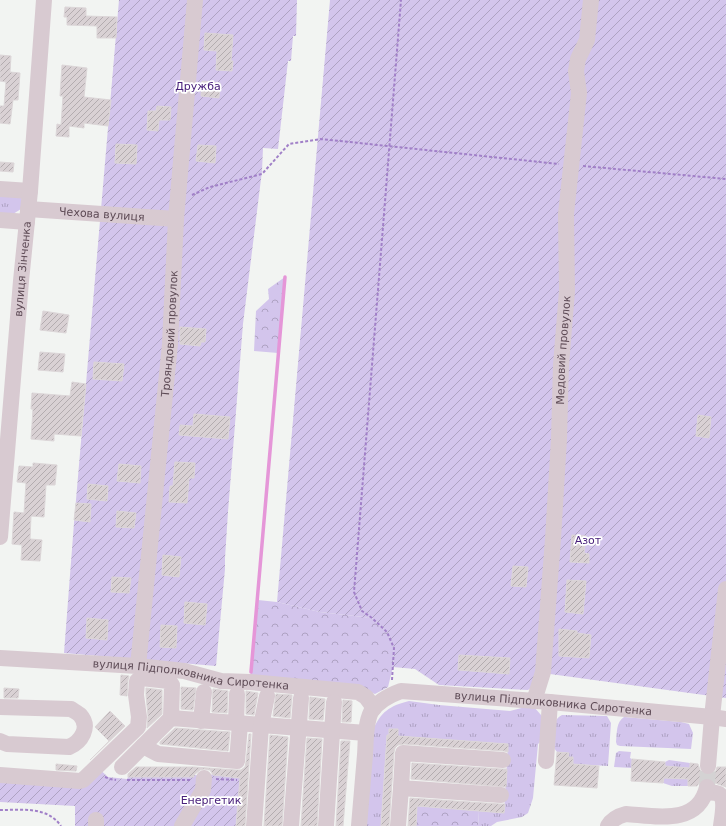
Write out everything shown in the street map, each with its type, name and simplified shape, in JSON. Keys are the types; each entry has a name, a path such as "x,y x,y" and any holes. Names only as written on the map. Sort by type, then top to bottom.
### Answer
{"street":[{"name":"вулиця Зінченка","path":"0,537 20,289 28,216 44,0"},
{"name":"Трояндовий провулок","path":"138,666 170,344 176,218 195,0"},
{"name":"Медовий провулок","path":"534,701 543,672 553,539 559,438 561,365 567,291 566,214 579,93 576,71 578,59 587,40 591,0"},
{"path":"0,189 30,191"},
{"name":"Чехова вулиця","path":"0,220 28,216 176,218"},
{"path":"708,766 719,718 726,589"},
{"name":"вулиця Підполковника Сиротенка","path":"0,658 138,666 184,672 221,681 250,682 358,692 366,697 383,701 401,691 550,702 719,718"},
{"path":"0,775 80,781 96,768 138,726 139,717 136,696 137,681 141,678 169,681 172,685 171,718 122,767"},
{"path":"201,721 204,692"},
{"path":"143,746 158,754 237,761 237,694"},
{"path":"254,826 261,726 267,696"},
{"path":"291,826 301,698"},
{"path":"360,826 366,733 370,714 383,701"},
{"path":"326,826 334,702"},
{"path":"546,761 550,702"},
{"path":"0,707 71,709 80,715 84,722 84,729 83,737 76,744 69,747 7,744 0,741"},
{"path":"171,718 366,733"},
{"path":"398,826 404,746 503,760"},
{"path":"182,826 203,790 204,778"},
{"path":"401,788 502,795"},
{"path":"608,826 619,816 626,814 675,817 687,814 697,808 702,802 706,790 722,797 724,802 721,826"}],"path":[{"path":"383,701 394,648 387,632 362,611 354,592 401,0"},
{"path":"178,201 210,187 262,174 289,144 320,139 726,179"},
{"path":"96,768 110,779 193,780 204,778 237,780"},
{"path":"0,810 38,811 48,814 56,819 61,826"}],"green space":[{"name":"Дружба","path":"119,0 297,0 296,36 293,36 291,61 288,61 278,149 263,148 262,171 243,324 225,569 216,666 64,653"},
{"name":"Азот","path":"330,0 726,0 726,698 550,674 528,690 439,685 415,669 393,667 394,648 387,632 372,618 320,612 277,602"},
{"path":"0,194 22,196 21,209 13,214 0,213"},
{"path":"285,277 278,353 254,351 256,311 269,299 268,289"},
{"path":"258,600 277,602 320,612 372,618 387,632 394,648 393,667 388,687 375,694 346,683 250,682"},
{"path":"409,701 510,711 529,706 534,707 541,715 541,741 538,744 533,798 528,813 522,817 497,822 491,826 478,826 479,811 504,813 508,744 398,736 398,729 389,729 389,735 387,735 381,826 366,826 373,730 379,719 386,711 396,705"},
{"path":"562,715 607,716 611,723 608,766 573,764 573,758 568,757 569,753 557,752 554,748 554,725 558,718"},
{"path":"624,717 689,724 693,733 691,749 617,745 617,728 621,719"},
{"path":"619,751 631,752 630,758 632,759 632,768 614,767 616,753"},
{"path":"669,760 690,763 690,768 678,768 678,779 688,779 688,786 672,786 663,783 665,762"},
{"name":"Енергетик","path":"94,764 108,777 127,779 128,777 194,777 194,775 206,776 207,774 240,778 236,826 75,826 75,806 0,802 0,773 79,779"},
{"path":"417,806 479,811 478,826 416,826"}],"building":[{"path":"65,7 86,8 86,16 117,17 116,38 97,38 97,26 67,25 67,17 64,17"},
{"path":"205,33 233,35 231,61 233,61 232,71 216,70 217,51 204,50"},
{"path":"0,55 11,56 10,72 20,73 18,100 13,100 10,124 0,123 0,106 4,106 6,82 0,81"},
{"path":"62,65 87,68 84,97 111,100 108,126 84,123 84,128 69,126 69,137 56,136 57,124 61,125 63,96 60,96"},
{"path":"202,81 220,83 219,98 201,96"},
{"path":"157,106 171,107 170,120 159,120 158,131 147,130 148,111 156,111"},
{"path":"116,144 137,145 136,164 115,163"},
{"path":"198,145 216,146 215,163 196,161"},
{"path":"0,162 14,163 13,172 0,171"},
{"path":"43,311 69,315 66,333 40,330"},
{"path":"180,327 206,329 205,342 201,342 200,346 180,344"},
{"path":"40,352 65,354 63,372 38,370"},
{"path":"94,362 124,364 122,381 93,379"},
{"path":"72,382 86,384 81,436 54,434 54,441 31,439 33,409 31,409 32,393 70,396"},
{"path":"194,414 230,417 228,439 179,435 180,425 193,426"},
{"path":"698,415 711,417 709,438 696,436"},
{"path":"175,462 195,463 194,478 189,478 187,503 169,502 170,486 173,486"},
{"path":"33,463 57,465 55,485 46,485 44,517 31,516 30,539 42,540 40,561 21,560 22,545 12,544 14,512 24,513 26,483 17,482 19,466 33,467"},
{"path":"119,464 141,466 140,483 117,481"},
{"path":"88,484 108,486 107,501 87,499"},
{"path":"76,503 91,504 90,522 74,520"},
{"path":"117,511 136,513 134,528 116,527"},
{"path":"572,535 586,536 584,553 589,554 589,563 570,562"},
{"path":"163,555 181,557 179,577 162,575"},
{"path":"513,566 528,567 526,587 511,586"},
{"path":"112,577 131,578 129,593 111,592"},
{"path":"567,580 586,581 583,614 565,612"},
{"path":"185,602 207,604 205,625 184,623"},
{"path":"87,618 108,620 107,640 86,638"},
{"path":"161,625 177,626 176,648 160,647"},
{"path":"559,629 577,631 577,633 591,635 589,658 559,656"},
{"path":"459,655 510,658 509,674 458,670"},
{"path":"121,675 129,676 127,696 120,695"},
{"path":"181,687 196,688 193,710 181,709"},
{"path":"4,688 19,689 18,698 4,698"},
{"path":"146,688 162,690 162,714 147,728 148,716"},
{"path":"213,689 228,691 227,713 212,712"},
{"path":"246,691 258,693 254,715 246,714"},
{"path":"276,694 292,695 290,718 273,716"},
{"path":"310,697 325,699 323,720 309,719"},
{"path":"343,700 352,701 351,722 342,722"},
{"path":"110,711 125,726 90,760 109,741 95,727"},
{"path":"175,728 230,732 228,751 160,744 160,742"},
{"path":"389,729 398,729 398,736 508,744 508,752 404,744 398,745 394,752 389,826 381,826 387,735 389,735"},
{"path":"249,734 251,734 245,826 236,826 240,778 213,775 210,770 204,769 200,770 194,775 194,777 128,777 128,774 136,767 194,767 241,770 245,767"},
{"path":"270,735 288,737 282,826 264,826"},
{"path":"307,738 322,739 317,826 301,826"},
{"path":"341,741 350,741 343,826 336,826"},
{"path":"557,752 569,753 568,757 573,757 573,764 599,766 597,788 554,785"},
{"path":"632,759 665,762 665,766 690,768 690,763 698,764 703,774 707,775 716,771 717,767 726,767 726,787 715,783 711,778 701,780 697,786 688,786 688,779 664,778 663,783 631,781"},
{"path":"412,763 507,769 506,787 411,779"},
{"path":"56,764 77,766 76,771 56,770"},
{"path":"410,798 505,804 504,813 417,806 416,826 408,826"}],"waterway":[{"path":"251,672 285,277"}],"tunnel":[{"path":"707,787 708,766"}]}
